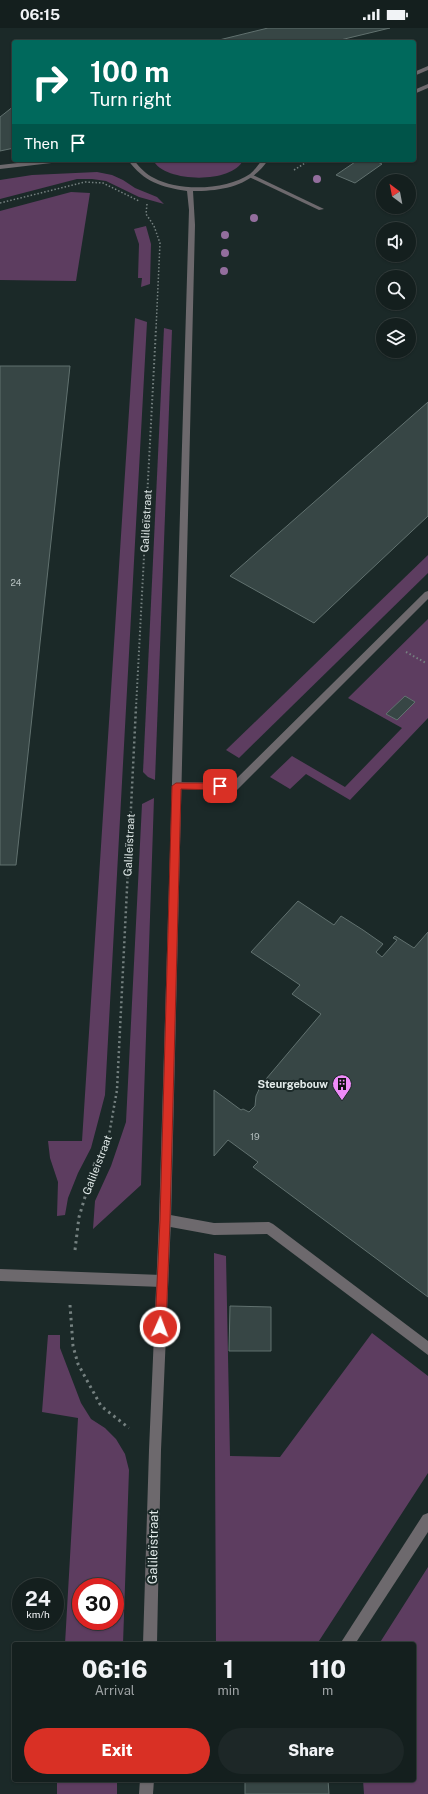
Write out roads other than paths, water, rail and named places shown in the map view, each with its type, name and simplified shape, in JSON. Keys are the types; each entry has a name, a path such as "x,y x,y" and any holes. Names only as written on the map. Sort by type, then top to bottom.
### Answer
{"street":[{"path":"416,73 428,68"},
{"path":"416,91 428,86"},
{"path":"0,168 45,162"},
{"path":"132,162 135,169 148,178 167,186 190,189 230,185 251,176 263,162"},
{"path":"251,176 320,209"},
{"name":"Galileïstraat","path":"150,1642 155,1450 165,1220 192,225 190,189"},
{"path":"176,786 234,787 428,594"},
{"path":"165,1220 214,1229 269,1228 428,1349"},
{"path":"0,1275 162,1281"},
{"path":"348,1642 428,1520"},
{"path":"146,1794 147,1782"}],"place":[{"name":"Steurgebouw","path":"342,1101"}]}
